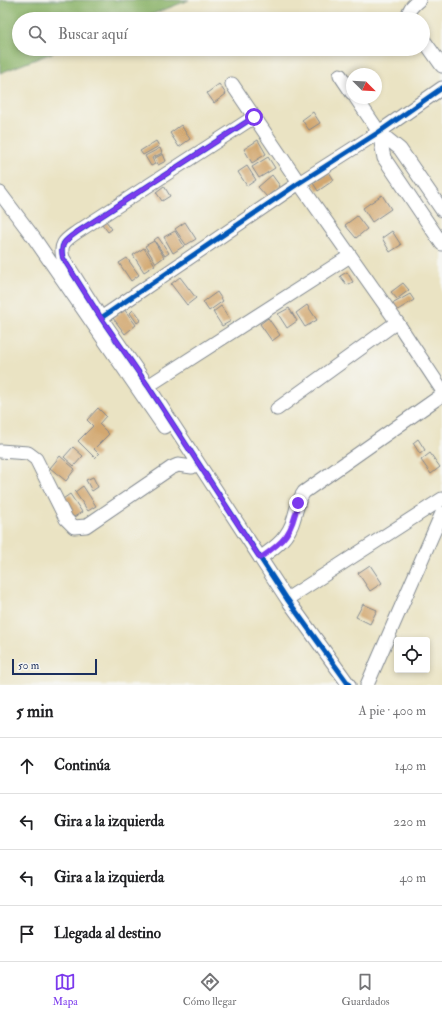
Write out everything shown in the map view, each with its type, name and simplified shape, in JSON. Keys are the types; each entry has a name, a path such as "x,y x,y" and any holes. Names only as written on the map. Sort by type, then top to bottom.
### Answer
{"street":[{"path":"409,12 419,0"},
{"path":"430,49 442,66"},
{"path":"340,75 346,84"},
{"path":"232,84 442,390"},
{"path":"101,318 299,183 379,132 442,88"},
{"path":"360,104 379,132 400,149 442,210"},
{"path":"254,117 77,232 67,239 63,244 61,251 63,258 101,318 148,386 287,599 349,685"},
{"path":"379,132 384,158 442,244"},
{"path":"0,193 34,238 192,467 290,618 338,685"},
{"path":"148,386 350,256"},
{"path":"277,409 396,322"},
{"path":"260,558 285,538 291,528 298,503 304,492 442,395"},
{"path":"0,451 28,453 36,459 66,519 74,527 86,526 170,468 178,465 192,467"},
{"path":"287,599 442,500"},
{"path":"367,685 442,513"}],"green space":[{"path":"0,0 189,0 158,12 12,12 12,56 44,56 0,73"}],"building":[{"path":"219,84 226,94 214,103 207,93"},
{"path":"313,112 320,123 309,130 302,120"},
{"path":"181,125 190,139 179,147 170,133"},
{"path":"258,140 266,154 252,163 244,149"},
{"path":"156,141 159,146 143,155 140,151"},
{"path":"160,148 162,153 152,158 155,164 151,166 145,156"},
{"path":"163,154 166,161 158,165 155,158"},
{"path":"268,157 275,168 259,178 252,167"},
{"path":"247,166 256,180 247,186 238,172"},
{"path":"329,172 334,180 318,191 313,183"},
{"path":"272,175 280,186 267,197 258,187"},
{"path":"164,186 170,196 162,201 156,192"},
{"path":"382,195 391,209 372,222 363,208"},
{"path":"357,216 367,229 356,238 345,225"},
{"path":"106,221 112,229 108,232 102,224"},
{"path":"185,222 196,239 186,245 175,229"},
{"path":"175,231 184,246 173,253 164,237"},
{"path":"392,231 401,245 390,252 382,238"},
{"path":"158,237 169,253 165,256 154,240"},
{"path":"154,241 164,257 156,263 145,246"},
{"path":"144,248 155,265 144,272 133,255"},
{"path":"127,258 139,275 131,281 119,263"},
{"path":"347,272 353,282 347,285 340,276"},
{"path":"180,277 196,298 187,305 171,284"},
{"path":"403,283 409,290 397,299 391,292"},
{"path":"217,292 223,301 209,311 203,302"},
{"path":"410,294 414,300 396,311 392,304"},
{"path":"307,305 317,320 305,327 296,313"},
{"path":"221,306 231,321 222,326 213,312"},
{"path":"289,308 297,321 287,328 278,314"},
{"path":"124,309 136,325 125,334 113,318"},
{"path":"133,310 141,320 137,323 130,313"},
{"path":"268,318 280,335 272,341 260,324"},
{"path":"98,408 106,416 99,424 109,434 94,449 99,454 95,458 78,441 93,426 87,420"},
{"path":"418,439 425,450 420,454 413,443"},
{"path":"73,447 83,456 74,466 64,457"},
{"path":"430,453 440,467 431,474 421,460"},
{"path":"60,456 75,469 66,481 50,468"},
{"path":"93,477 98,487 92,491 86,480"},
{"path":"83,486 96,506 88,511 75,492"},
{"path":"70,494 82,512 71,519 60,501"},
{"path":"370,565 382,583 370,591 358,573"},
{"path":"363,604 377,610 370,624 356,617"}],"cycle path":[{"path":"101,318 299,183 379,132 442,88"},
{"path":"254,117 77,232 64,242 62,253 63,258 101,318 148,386 287,599 349,685"}],"route":[{"path":"254,117 77,232 67,239 63,244 61,251 63,258 101,318 148,386 260,558 285,538 291,528 298,503"}]}
